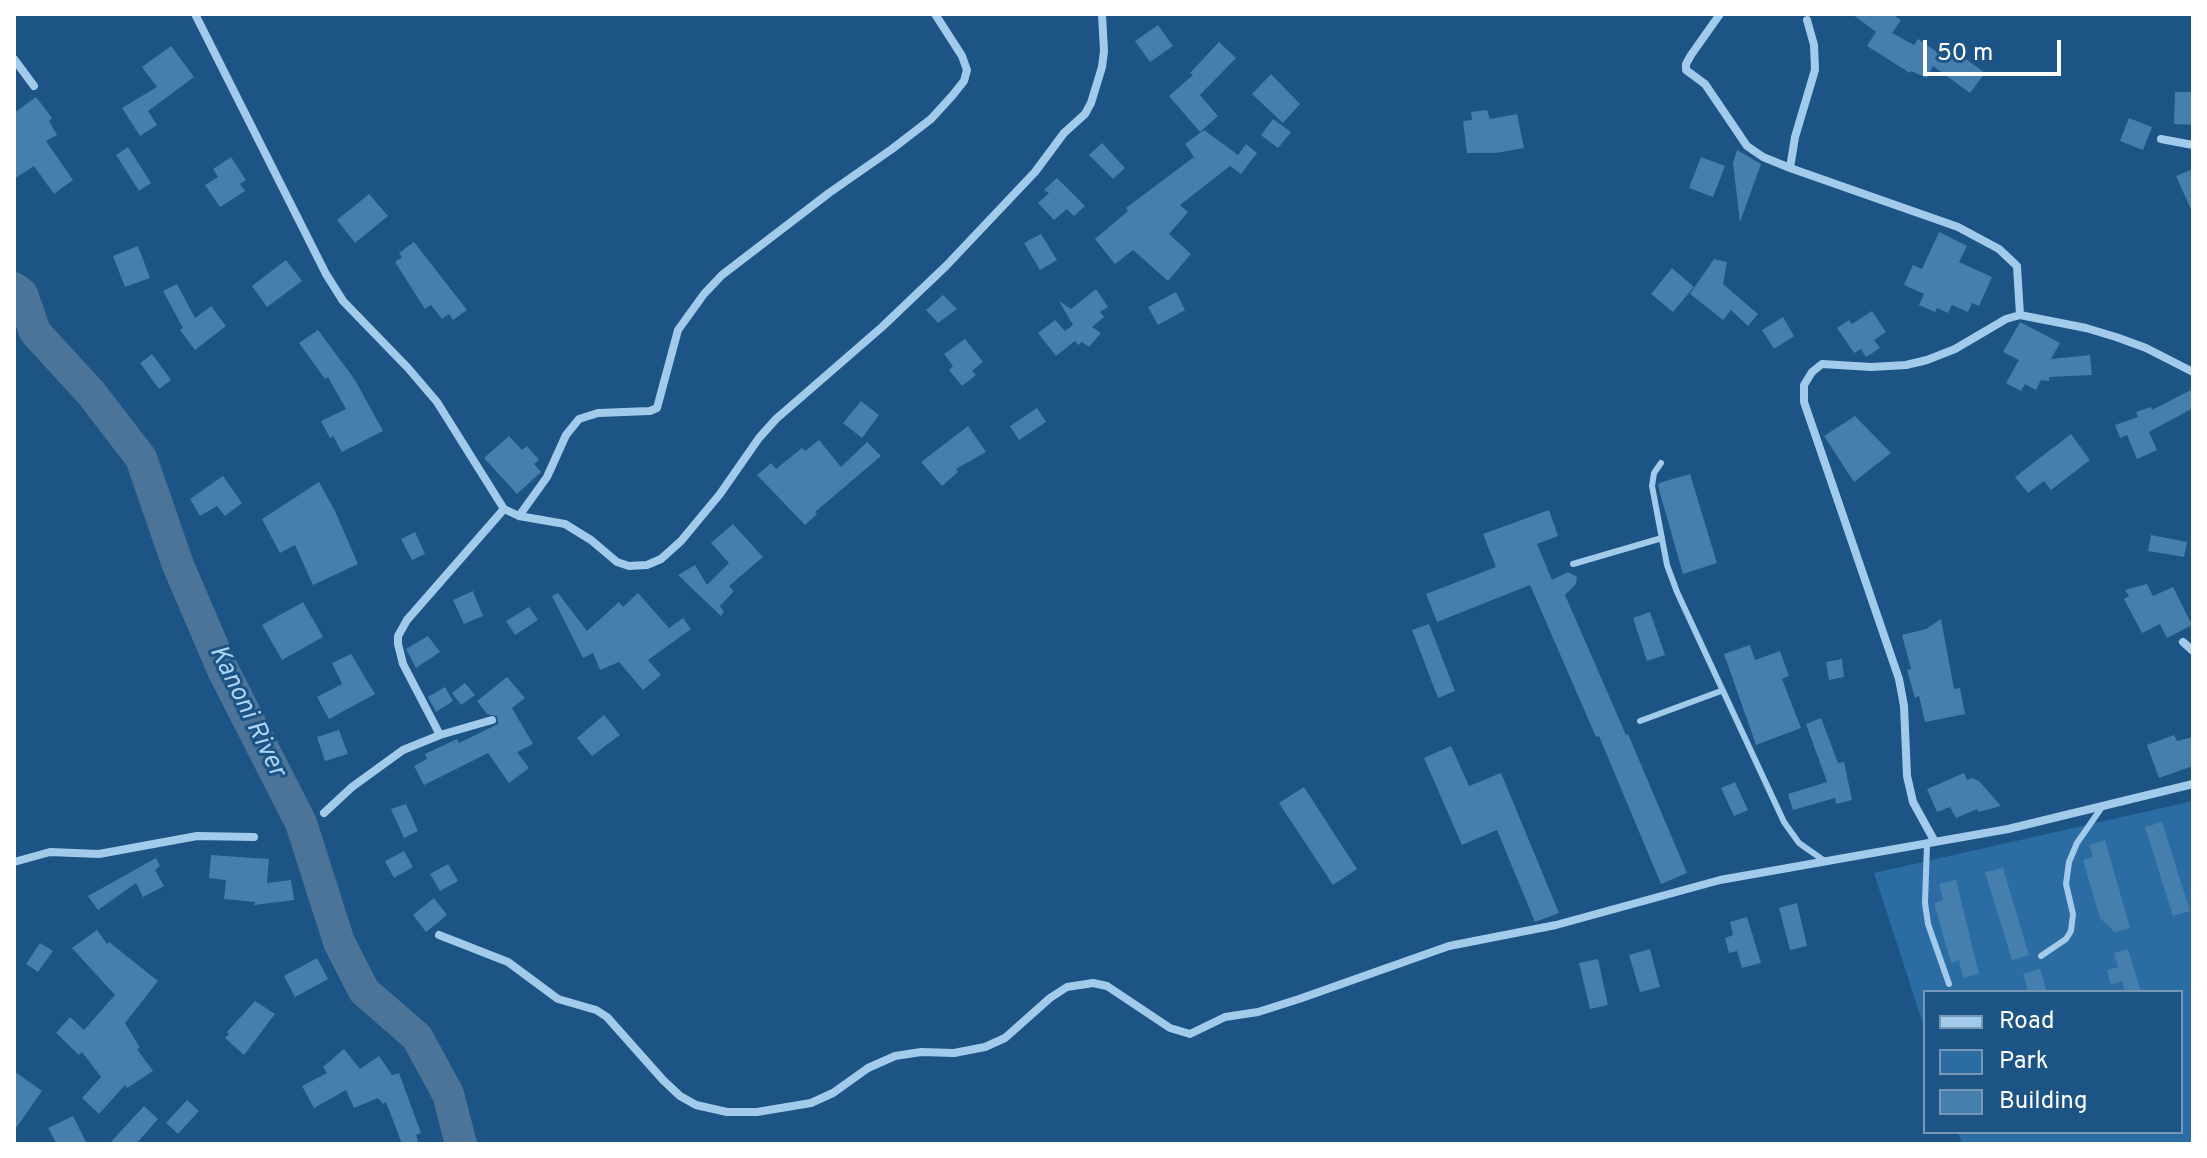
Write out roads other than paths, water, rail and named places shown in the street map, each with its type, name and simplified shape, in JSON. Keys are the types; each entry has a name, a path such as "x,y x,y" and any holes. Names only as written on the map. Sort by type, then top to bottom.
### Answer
{"street":[{"path":"195,14 326,274 343,301 437,402 504,509 519,516 565,524 591,540 617,562 629,566 647,565 661,559 700,519 776,419 882,327 946,266 1035,172 1064,133 1085,114 1102,67 1102,14"},
{"path":"519,516 547,477 566,435 579,419 598,413 657,408 678,330 722,275 921,126 952,96 964,81 966,64 935,14"},
{"path":"1720,14 1691,55 1686,70 1705,84 1747,146 1763,157 1790,168 1976,234 2017,266 2020,315"},
{"path":"1790,168 1795,137 1815,70 1814,45 1807,20"},
{"path":"14,59 34,86"},
{"path":"2161,139 2193,145"},
{"path":"1931,843 1913,802 1907,776 1904,706 1899,679 1804,402 1804,385 1822,364 1871,367 1916,362 1955,349 2006,319 2020,315 2116,337 2146,348 2193,372"},
{"path":"440,735 403,664 398,636 407,620 504,509"},
{"path":"2183,642 2193,651"},
{"path":"324,813 352,787 403,750 492,720"},
{"path":"439,935 508,962 558,999 596,1010 607,1017 663,1080 680,1096 696,1105 727,1112 757,1112 811,1103 833,1093 868,1068 895,1056 921,1052 954,1053 985,1047 1005,1038 1067,987 1093,983 1107,986 1170,1028 1190,1034 1225,1017 1258,1012 1449,946 1556,925 1720,880 2008,829 2193,784"},
{"path":"14,862 50,852 99,854 197,836 254,837"}],"lane":[{"path":"1661,463 1654,473 1652,486 1667,565 1677,592 1784,822 1799,843 1826,862"},
{"path":"1573,564 1662,538"},
{"path":"1640,721 1721,691"},
{"path":"2041,956 2066,939 2071,931 2073,914 2066,884 2069,862 2077,843 2104,804"},
{"path":"1931,843 1925,903 1928,924 1949,984"}],"waterway":[{"name":"Kanoni River","path":"14,288 22,294 35,332 91,393 141,458 178,565 223,670 301,823 339,942 364,991 417,1037 448,1094 461,1144"}]}
